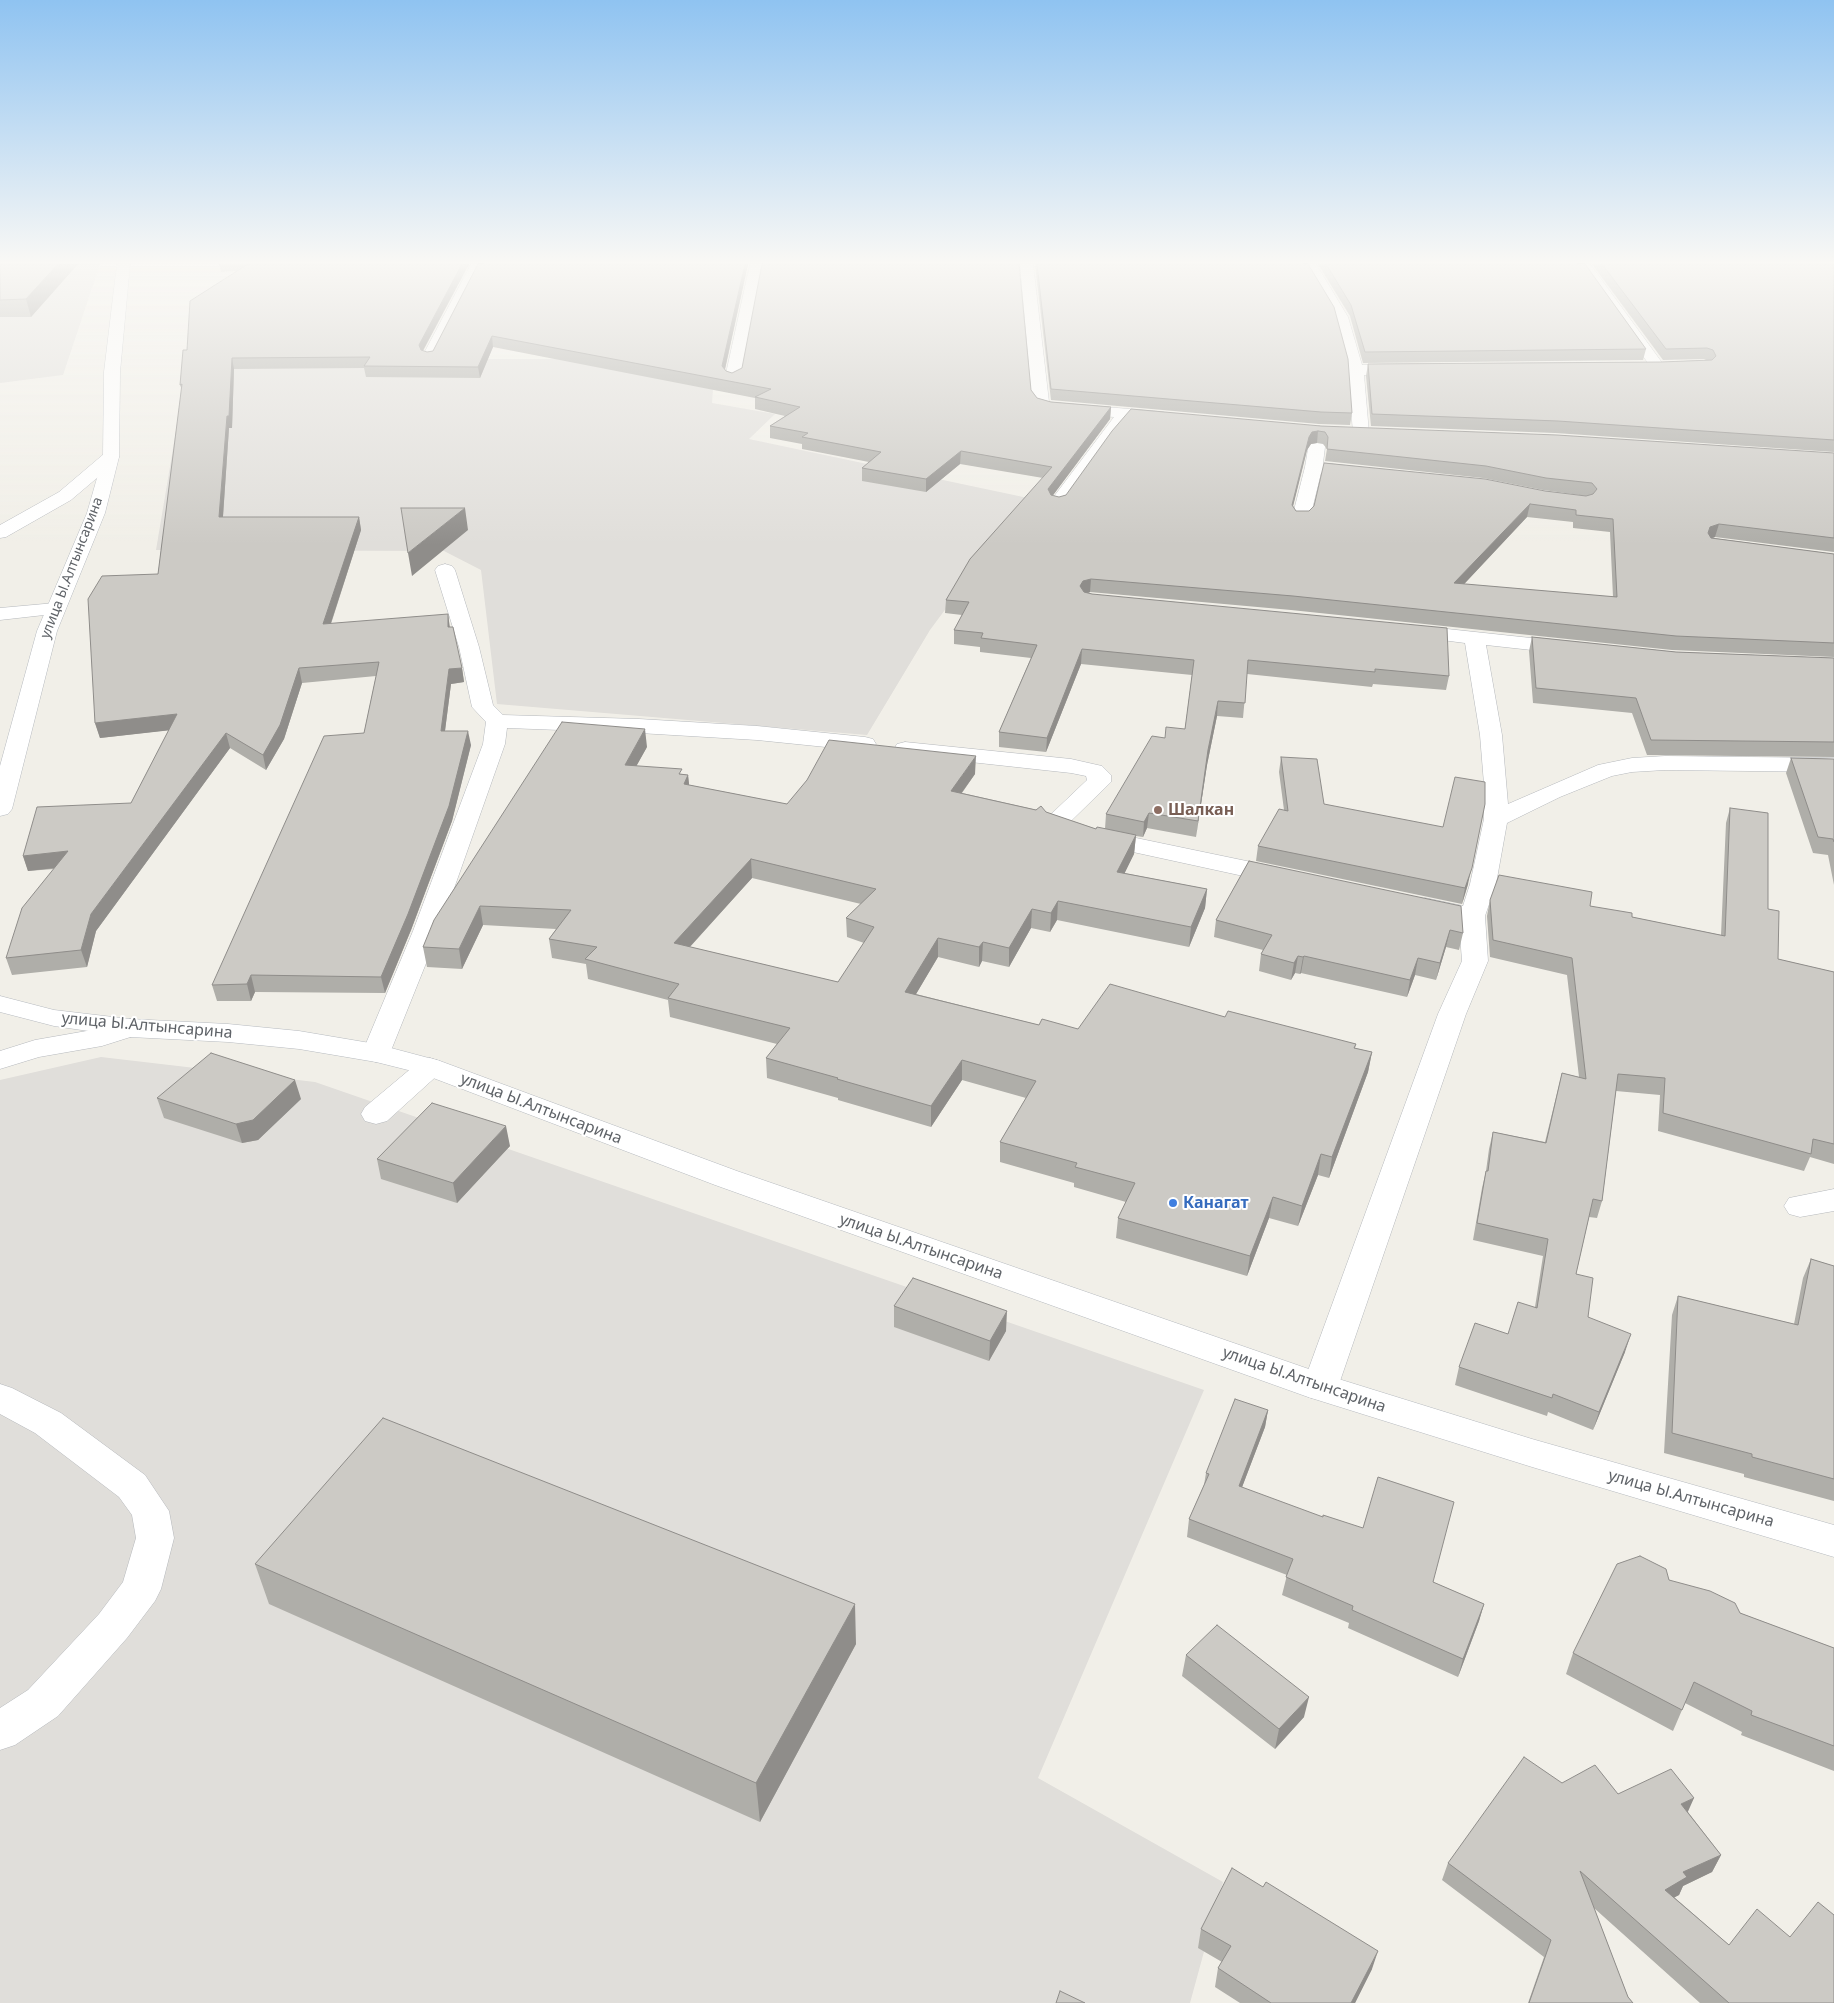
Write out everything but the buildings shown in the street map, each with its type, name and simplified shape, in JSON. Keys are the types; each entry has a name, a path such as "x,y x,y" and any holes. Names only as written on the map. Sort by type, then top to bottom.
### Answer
{"street":[{"name":"улица Ы.Алтынсарина","path":"0,808 47,631 96,513 111,457 114,357"},
{"path":"733,378 737,357"},
{"path":"1036,357 1040,401 1043,405 1183,419"},
{"path":"1352,357 1356,370 1361,433"},
{"path":"1651,357 1658,367"},
{"path":"1642,368 1676,367"},
{"path":"1356,370 1416,370"},
{"path":"1058,503 1104,439 1125,414"},
{"path":"1300,429 1381,434"},
{"path":"1301,518 1314,467 1333,432"},
{"path":"0,533 65,496 111,457"},
{"path":"1314,467 1381,474"},
{"path":"445,570 469,647 483,707 497,721 639,726 758,733 1072,766 1094,771 1099,775 1099,782 1054,824 1087,835 1299,880"},
{"path":"0,614 55,610"},
{"path":"1387,628 1591,650"},
{"path":"1320,1387 1452,1014 1474,961 1472,916 1483,884 1496,818 1496,784 1491,735 1474,638"},
{"path":"376,1053 426,931 494,744 497,721"},
{"path":"1496,818 1597,774 1632,765 1675,763 1834,765"},
{"path":"1405,902 1472,916"},
{"name":"улица Ы.Алтынсарина","path":"0,1004 54,1018 130,1028 228,1033 299,1040 376,1053 430,1067 736,1182 1320,1387 1532,1453 1834,1541"},
{"path":"0,1060 35,1049 102,1037 130,1028"},
{"path":"376,1114 430,1067"},
{"path":"1800,1206 1834,1200"},
{"path":"0,1398 48,1423 132,1486 150,1511 155,1538 141,1589 113,1626 43,1703 0,1731"}],"shaded area":[{"path":"0,357 69,357 63,375 0,383"},
{"path":"188,359 607,359 714,374 712,403 775,414 749,439 1028,498 930,630 867,735 497,704 481,570 444,551 156,550"},
{"path":"101,1057 315,1082 1204,1390 1038,1778 1223,1882 1190,2003 0,2003 0,1080"}],"place":[{"name":"Шалкан","path":"1158,810"},
{"name":"Канагат","path":"1173,1203"}]}
